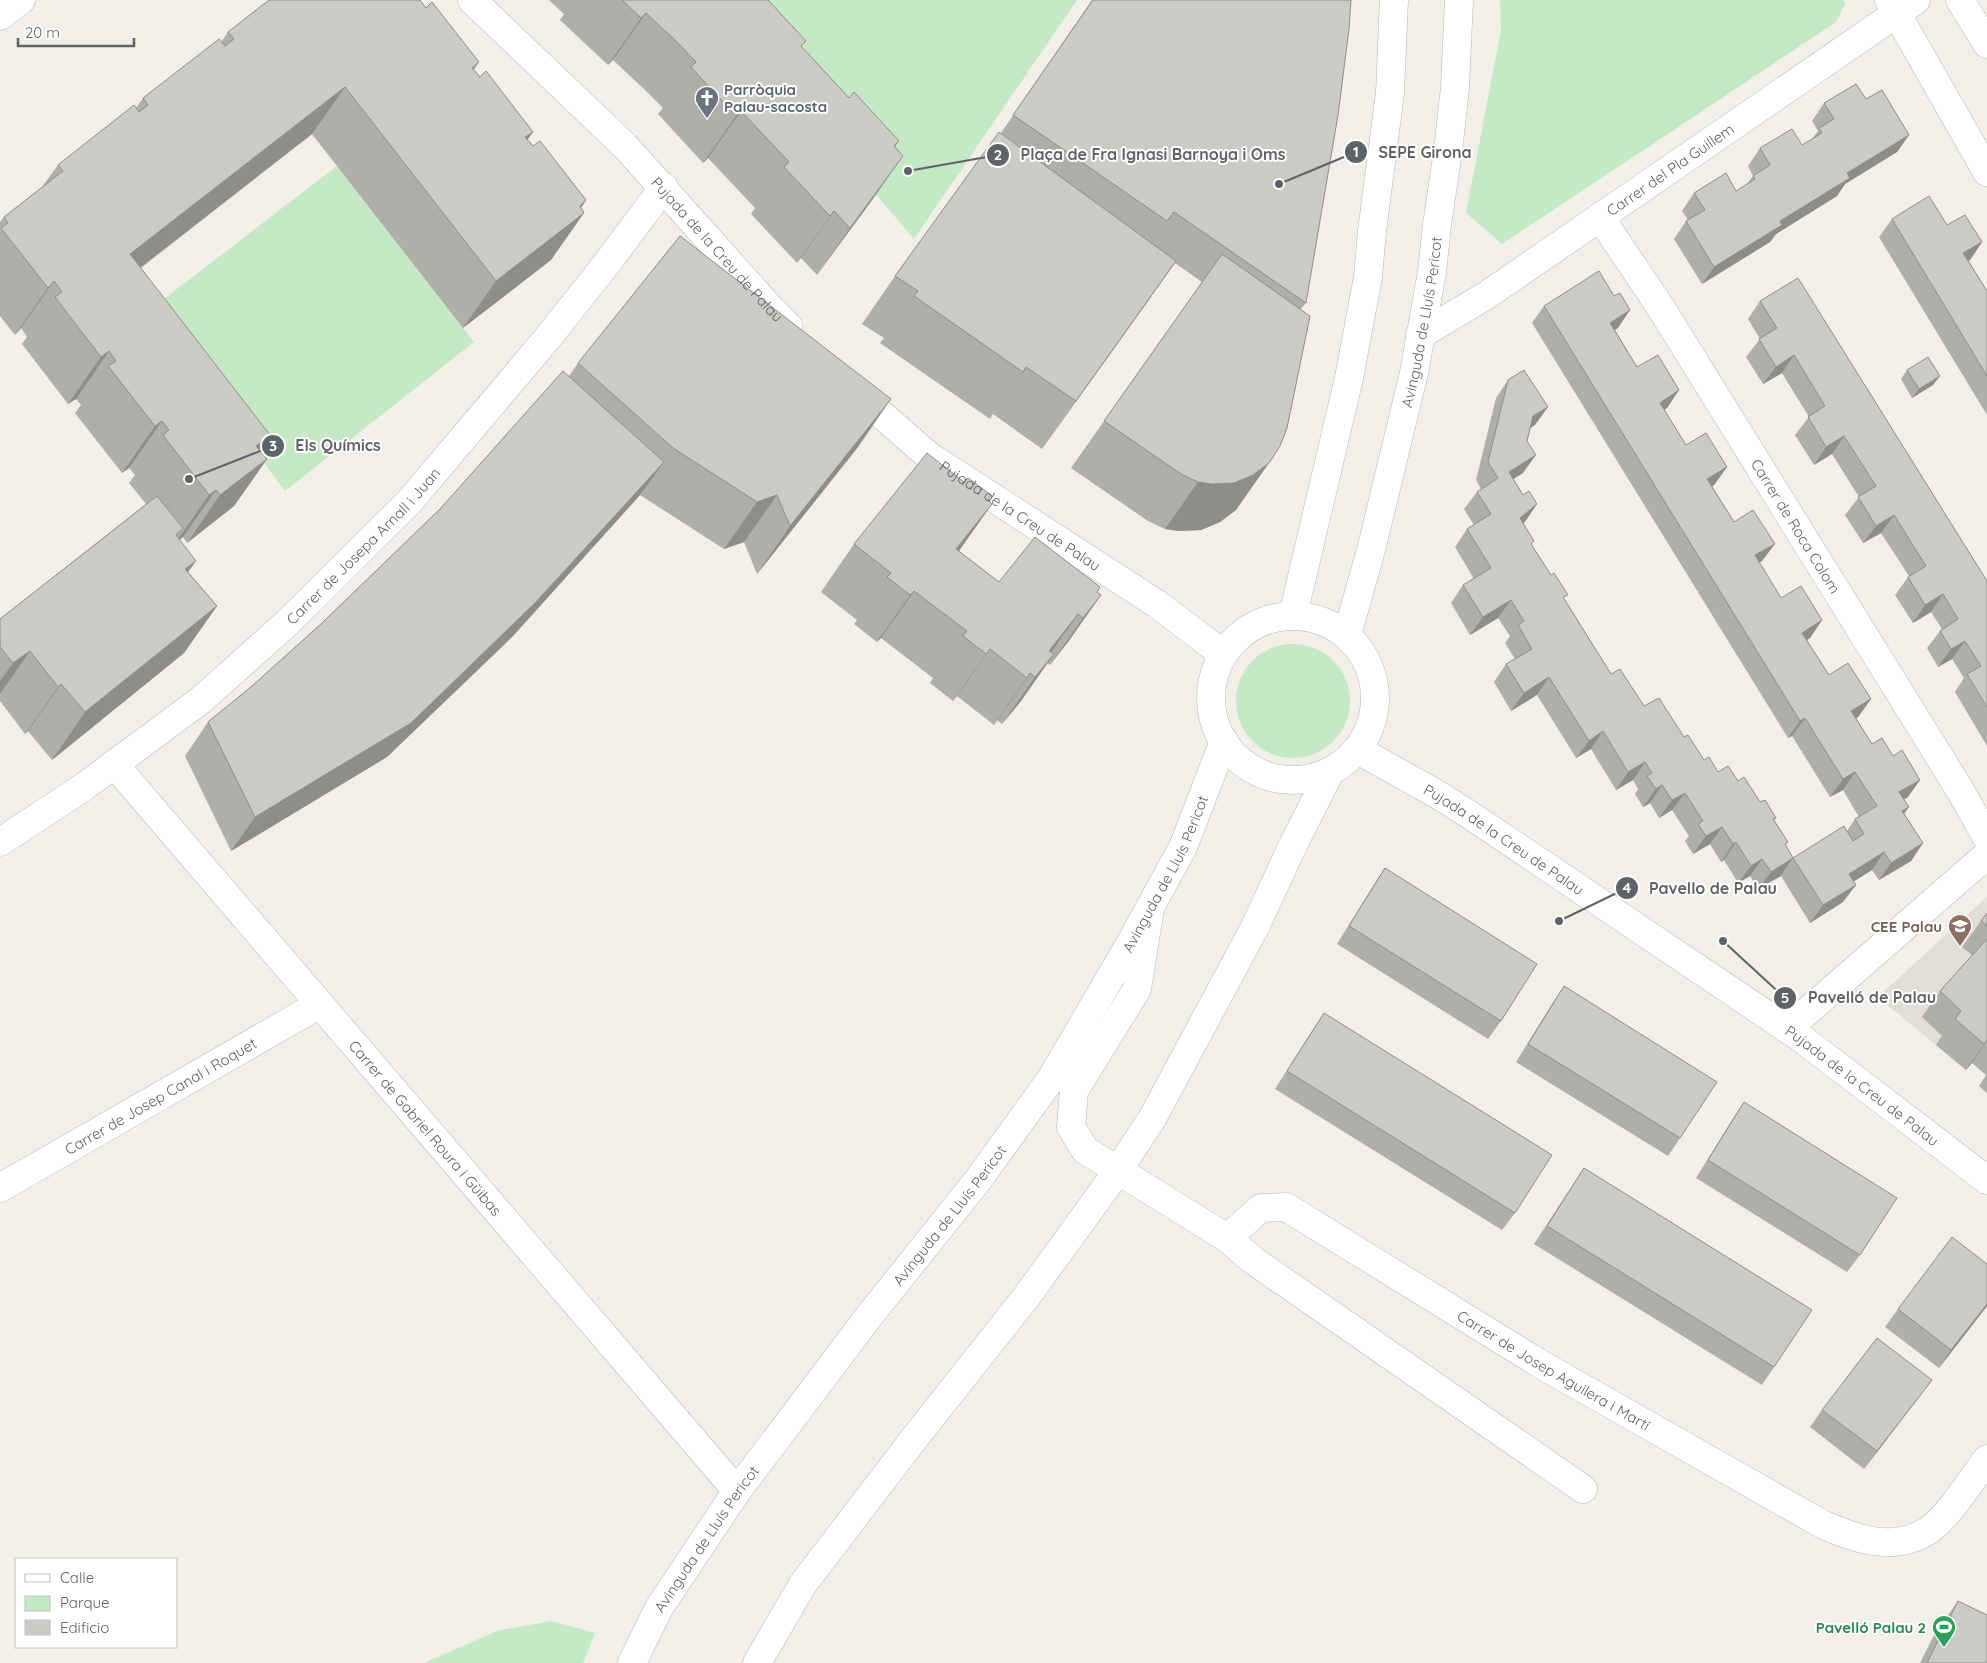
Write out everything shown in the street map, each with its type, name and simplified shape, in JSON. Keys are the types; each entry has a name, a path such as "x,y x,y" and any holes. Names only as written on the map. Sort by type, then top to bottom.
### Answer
{"street":[{"path":"0,16 21,0"},
{"name":"Pujada de la Creu de Palau","path":"472,0 625,146 664,187 770,308 803,342"},
{"path":"1293,615 1349,378 1368,278 1372,231 1390,93 1394,0"},
{"name":"Avinguda de Lluís Pericot","path":"1347,635 1371,550 1414,373 1432,272 1455,87 1459,0"},
{"path":"1960,0 1987,44"},
{"path":"1901,4 1987,172"},
{"name":"Carrer del Pla Guillem","path":"1420,335 1487,295 1901,4"},
{"name":"Carrer de Josepa Arnall i Juan","path":"0,842 114,764 201,700 287,623 409,502 546,340 664,187"},
{"name":"Carrer de Roca Colom","path":"1600,217 1661,308 1960,790 1987,838"},
{"name":"Pujada de la Creu de Palau","path":"831,369 929,456 1157,604 1223,654"},
{"path":"1293,615 1314,617 1331,624 1347,635 1363,654 1372,674 1376,695 1376,706 1372,722 1366,738 1358,750 1344,763 1330,772 1308,779 1270,778 1261,775 1234,756 1224,741 1212,711 1212,687 1216,669 1223,654 1233,640 1249,628 1270,619 1293,615"},
{"name":"Avinguda de Lluís Pericot","path":"632,1663 659,1608 737,1490 870,1315 978,1180 1051,1079 1150,908 1183,846 1224,741"},
{"name":"Pujada de la Creu de Palau","path":"1358,750 1470,815 1787,1029 1987,1180"},
{"name":"Carrer de Gabriel Roura i Güibas","path":"114,764 737,1490"},
{"path":"757,1663 803,1584 913,1440 1027,1296 1117,1172 1153,1116 1255,927 1293,845 1330,772"},
{"path":"1787,1029 1987,855"},
{"path":"1150,908 1137,989 1074,1091 1071,1127 1084,1150 1227,1238 1254,1261 1583,1489"},
{"name":"Carrer de Josep Canal i Roquet","path":"0,1188 320,1004"},
{"name":"Carrer de Josep Aguilera i Martí","path":"1227,1238 1261,1208 1286,1207 1542,1365 1822,1524 1848,1536 1873,1542 1895,1542 1929,1530 1946,1513 1987,1459"}],"shaded area":[{"name":"CEE Palau","path":"1987,897 1987,1076 1972,1063 1966,1070 1878,997"}],"green space":[{"path":"692,0 1077,0 914,239 798,104"},
{"path":"1500,0 1844,0 1845,4 1836,22 1502,244 1466,213 1501,30"},
{"path":"337,166 474,342 285,491 151,309"},
{"path":"1293,644 1315,648 1333,661 1346,679 1350,701 1346,723 1333,741 1315,754 1293,758 1271,754 1253,741 1240,723 1236,701 1240,679 1253,661 1271,648"},
{"path":"551,1621 595,1633 583,1663 424,1663 497,1631"}],"building":[{"path":"269,0 420,0 426,8 432,2 479,62 472,68 480,77 486,71 533,132 525,137 533,146 540,141 586,200 580,206 584,213 496,281 345,87 130,254 270,435 256,446 267,459 220,495 216,490 209,495 163,435 169,430 162,421 155,426 108,366 116,361 109,351 101,357 55,297 62,292 54,281 48,288 1,228 8,223 4,217 63,171 58,165 134,105 139,112 148,105 143,98 219,39 225,46 234,39 228,32"},
{"path":"622,0 768,0 806,41 801,46 849,98 854,92 899,141 894,146 903,156 850,228 834,211 830,216 784,167 789,162 741,111 736,116 691,67 696,62 677,42 646,13 641,18"},
{"path":"1093,0 1351,0 1338,115 1306,303 1174,212 1167,221 1013,115"},
{"path":"1856,84 1866,99 1882,90 1909,135 1847,173 1850,178 1780,221 1782,225 1714,267 1686,221 1705,210 1694,193 1726,173 1736,191 1755,179 1753,176 1770,165 1760,148 1792,129 1802,145 1822,133 1819,128 1834,119 1824,103"},
{"path":"999,132 1176,261 1076,401 1026,367 1023,372 914,296 918,291 895,276"},
{"path":"1929,196 1947,225 1965,215 1982,242 1963,253 1987,291 1987,376 1892,219"},
{"path":"680,236 891,399 790,526 777,495 757,502 673,448 578,363"},
{"path":"1222,254 1310,316 1287,428 1280,446 1269,463 1253,475 1234,483 1212,484 1198,482 1181,474 1104,421"},
{"path":"1599,271 1614,296 1620,293 1630,310 1610,323 1637,367 1658,355 1679,390 1660,403 1686,445 1706,433 1727,467 1707,479 1734,522 1753,510 1775,544 1755,555 1781,598 1801,586 1822,620 1802,633 1829,675 1848,663 1871,699 1851,711 1872,744 1882,738 1893,756 1902,750 1920,780 1899,792 1909,807 1902,811 1923,843 1891,863 1884,852 1849,874 1856,885 1823,905 1793,858 1844,826 1853,841 1864,834 1855,819 1877,806 1855,772 1843,779 1805,718 1800,721 1544,306"},
{"path":"1798,278 1987,581 1987,707 1967,674 1981,666 1965,641 1951,649 1940,631 1958,619 1943,594 1925,605 1908,577 1926,566 1894,515 1876,526 1858,497 1876,486 1844,436 1826,447 1808,417 1825,406 1794,355 1776,367 1759,339 1777,328 1760,301"},
{"path":"1928,357 1940,376 1919,389 1907,370"},
{"path":"1524,370 1548,407 1533,416 1527,441 1536,455 1509,472 1523,495 1529,491 1537,504 1520,518 1534,541 1531,544 1551,575 1554,573 1568,595 1563,597 1611,674 1620,669 1644,706 1659,698 1684,737 1688,735 1704,760 1709,757 1718,772 1728,766 1738,781 1744,777 1760,802 1765,800 1776,818 1773,819 1788,842 1785,844 1793,858 1771,872 1762,859 1751,866 1736,842 1733,844 1722,827 1706,836 1698,824 1703,821 1685,793 1672,800 1662,785 1656,789 1647,776 1652,773 1645,762 1628,772 1603,731 1589,741 1549,677 1524,693 1506,664 1532,649 1518,625 1524,621 1511,600 1483,617 1463,585 1491,568 1467,529 1491,514 1477,492 1498,478 1488,462 1508,380"},
{"path":"563,371 664,462 536,602 411,723 255,817 208,722 252,686 322,623 440,509"},
{"path":"927,453 964,482 968,478 991,495 988,500 992,504 956,549 999,582 1035,537 1100,587 1097,592 1101,595 1083,618 1078,614 1049,651 1054,654 1035,677 1030,673 1027,678 990,649 986,654 963,636 967,631 914,591 910,595 887,577 891,573 854,544"},
{"path":"157,496 183,528 176,535 196,561 185,569 217,606 85,712 61,684 58,687 30,651 13,663 0,647 0,619"},
{"path":"1385,868 1537,964 1501,1021 1349,926"},
{"path":"1987,913 1987,926 1981,921"},
{"path":"1987,939 1987,1040 1984,1044 1955,1019 1961,1011 1940,991"},
{"path":"1564,986 1717,1082 1680,1138 1528,1044"},
{"path":"1324,1013 1552,1155 1515,1213 1287,1071"},
{"path":"1744,1102 1897,1198 1860,1255 1708,1160"},
{"path":"1584,1168 1812,1310 1774,1367 1547,1226"},
{"path":"1952,1237 1987,1264 1987,1304 1951,1350 1898,1309"},
{"path":"1877,1338 1932,1380 1877,1451 1822,1410"},
{"path":"1958,1601 1987,1615 1987,1663 1927,1663"}],"place":[{"name":"Parròquia Palau-sacosta","path":"707,119"},
{"name":"Plaça de Fra Ignasi Barnoya i Oms","path":"908,171"},
{"name":"SEPE Girona","path":"1279,184"},
{"name":"Els Químics","path":"189,479"},
{"name":"Pavello de Palau","path":"1559,921"},
{"name":"Pavelló de Palau","path":"1723,941"},
{"name":"CEE Palau","path":"1960,947"},
{"name":"Pavelló Palau 2","path":"1944,1648"}]}
